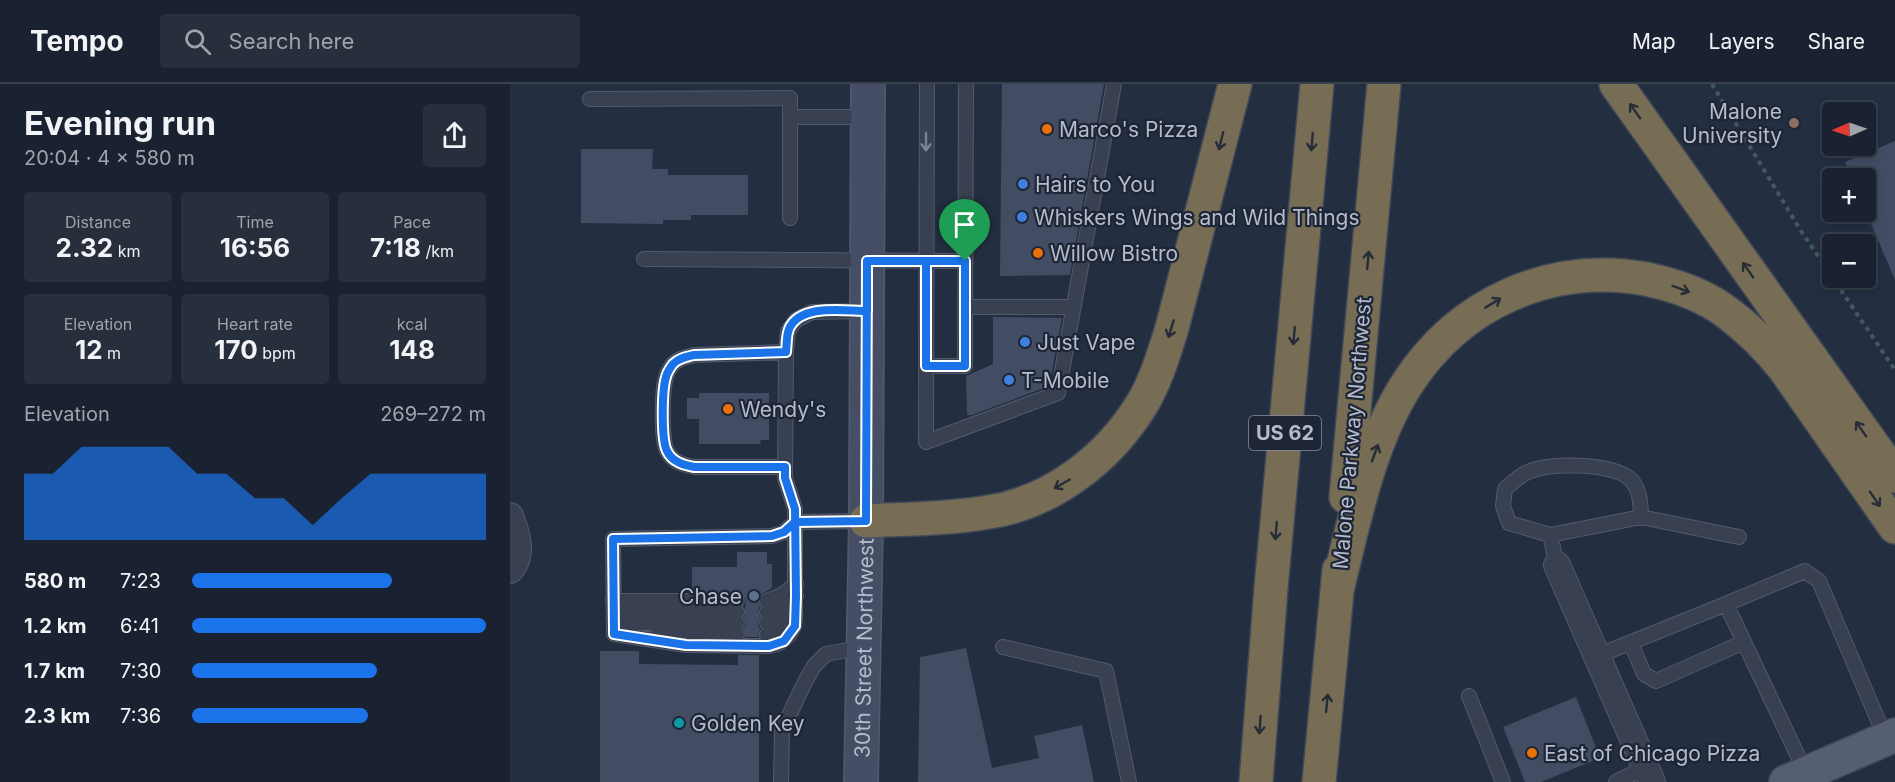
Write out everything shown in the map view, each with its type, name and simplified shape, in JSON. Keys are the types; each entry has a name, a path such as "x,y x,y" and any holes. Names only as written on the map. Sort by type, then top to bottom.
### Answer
{"highway":[{"path":"866,521 931,519 989,513 1009,508 1038,497 1066,482 1091,464 1114,441 1142,404 1162,358 1172,328 1235,84"},
{"name":"US 62","path":"1256,782 1271,588 1317,84"},
{"name":"Malone Parkway Northwest","path":"1319,782 1384,84"},
{"path":"1616,84 1895,476"},
{"path":"1338,590 1358,509 1387,420 1407,384 1424,361 1445,337 1470,317 1498,300 1528,286 1559,278 1590,274 1623,275 1680,288 1728,313 1764,344 1784,368 1895,528"}],"main road":[{"name":"30th Street Northwest","path":"861,782 866,521 868,84"},
{"path":"1796,778 1891,737"}],"street":[{"path":"510,516 516,533 518,555 510,570"},
{"path":"1557,565 1649,775"}],"lane":[{"path":"927,84 926,442 1059,393 1114,84"},
{"path":"926,366 965,366 966,84"},
{"path":"590,99 790,98 790,218"},
{"path":"790,117 868,117"},
{"path":"644,259 965,261"},
{"path":"965,307 1074,307"},
{"path":"614,617 686,645 769,646 779,643 790,634 795,626 795,509 785,478 788,331 800,317 819,312 867,311"},
{"path":"785,467 694,467 684,465 674,459 667,451 664,440 664,387 666,375 673,364 681,358 694,355 786,352"},
{"path":"1641,517 1641,498 1630,479 1602,467 1554,466 1527,472 1505,489 1503,506 1509,522 1550,536 1641,517 1739,537"},
{"path":"614,617 613,539 772,536 784,532 795,522 866,521"},
{"path":"1550,536 1557,565"},
{"path":"1597,656 1805,571 1819,581 1841,635 1891,737"},
{"path":"795,601 782,629 767,618 782,606 795,601"},
{"path":"1726,604 1744,642 1796,778"},
{"path":"614,617 737,618 614,617"},
{"path":"1631,643 1644,674 1656,681 1744,642"},
{"path":"781,782 782,730 814,666 826,654 863,647"},
{"path":"1004,647 1106,671 1129,782"},
{"path":"1469,696 1503,782"},
{"path":"1616,782 1649,775"}],"path":[{"path":"1712,84 1801,231 1895,370"}],"building":[{"path":"1002,84 1104,84 1070,275 1000,276"},
{"path":"1895,141 1895,280 1870,222 1876,222 1876,168 1848,168 1845,162 1859,156 1876,156 1876,149"},
{"path":"581,149 653,149 652,169 668,169 668,175 748,175 748,215 691,215 691,220 663,220 663,224 581,223"},
{"path":"993,317 1062,318 1049,386 967,415 966,376 993,364"},
{"name":"Wendy's","path":"699,393 769,393 769,440 760,440 761,444 699,444 699,419 687,419 687,398 699,398"},
{"name":"Chase","path":"737,552 767,552 767,564 772,564 772,588 760,595 758,599 760,629 758,637 746,637 743,629 746,624 744,618 746,600 742,594 692,592 692,567 737,567"},
{"path":"966,648 992,768 1039,758 1034,736 1082,725 1094,782 918,782 920,657"},
{"name":"Golden Key","path":"600,651 639,651 639,664 738,665 738,655 759,655 759,782 600,782"},
{"path":"1576,697 1600,758 1541,782 1525,782 1503,727"}],"place":[{"name":"Malone University","path":"1794,123"},
{"name":"Marco's Pizza","path":"1047,129"},
{"name":"Hairs to You","path":"1023,184"},
{"name":"Whiskers Wings and Wild Things","path":"1022,217"},
{"name":"Willow Bistro","path":"1038,253"},
{"name":"Just Vape","path":"1025,342"},
{"name":"T-Mobile","path":"1009,380"},
{"name":"Wendy's","path":"728,409"},
{"name":"Chase","path":"754,596"},
{"name":"Golden Key","path":"679,723"},
{"name":"East of Chicago Pizza","path":"1532,753"}],"route":[{"path":"965,261 867,261 867,311 812,312 800,317 788,331 786,352 694,355 681,358 673,364 666,375 664,387 664,440 667,451 674,459 684,465 694,467 785,467 785,478 795,509 795,522 795,584 796,596 795,626 784,641 769,646 686,645 614,634 613,539 772,536 784,532 795,522 866,521 867,381 867,311 867,261 926,261 926,366 965,366 965,261"}]}
